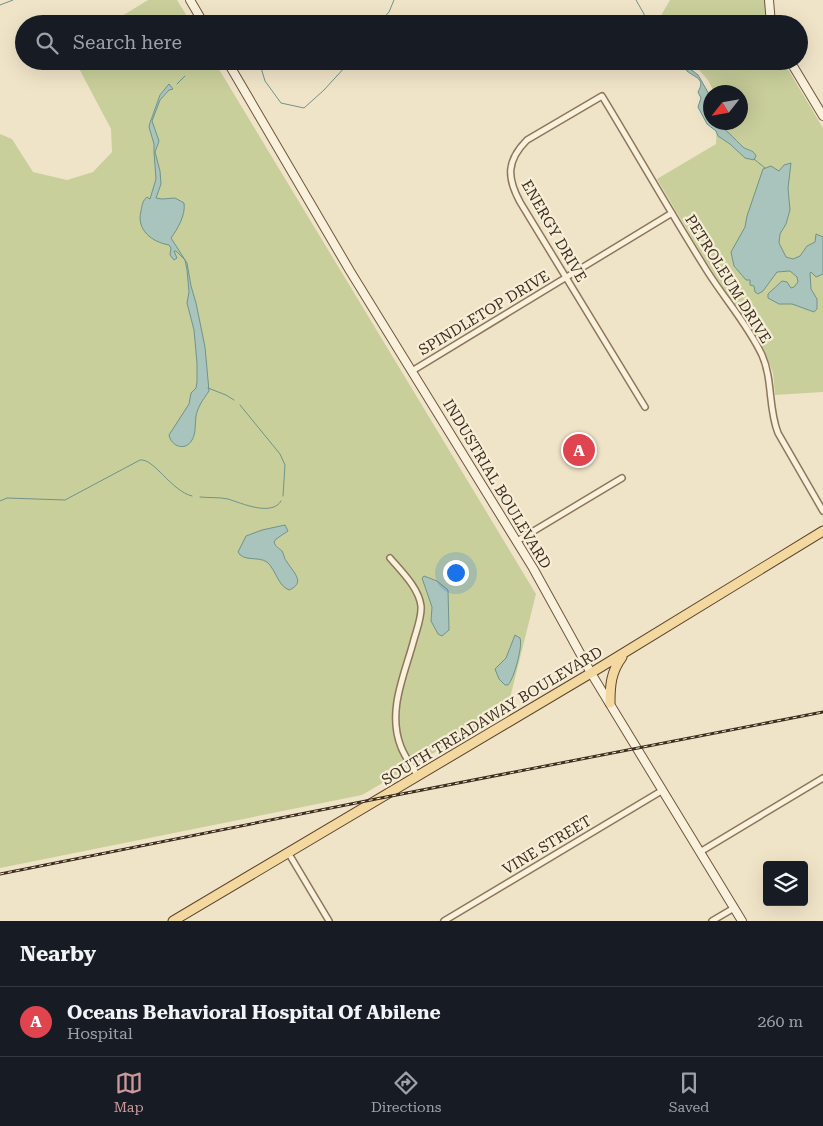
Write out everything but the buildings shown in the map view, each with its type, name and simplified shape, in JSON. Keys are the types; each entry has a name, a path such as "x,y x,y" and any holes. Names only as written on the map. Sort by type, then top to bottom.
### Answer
{"main road":[{"path":"190,0 199,15"},
{"path":"769,0 771,15"},
{"name":"INDUSTRIAL BOULEVARD","path":"232,70 350,271 517,541 591,673 742,921"},
{"path":"795,70 823,116"},
{"name":"SOUTH TREADAWAY BOULEVARD","path":"173,921 289,854 625,653 823,531"},
{"path":"610,703 610,682 615,666 625,653"}],"street":[{"name":"PETROLEUM DRIVE","path":"602,96 705,268 754,340 763,357 770,386 770,405 773,421 784,446 823,511"},
{"name":"ENERGY DRIVE","path":"602,96 527,140 519,148 512,165 510,178 512,188 645,408"},
{"name":"SPINDLETOP DRIVE","path":"412,372 672,213"},
{"path":"517,541 622,478"},
{"path":"390,558 415,590 421,605 416,632 397,700 395,718 400,746 418,776"},
{"path":"700,852 823,778"},
{"name":"VINE STREET","path":"444,921 663,790"},
{"path":"289,854 329,921"},
{"path":"712,921 734,908"}],"green space":[{"path":"148,0 177,0 186,15 124,15"},
{"path":"670,0 765,0 766,15 661,15"},
{"path":"80,70 219,70 536,594 507,710 362,795 0,868 0,134 12,139 33,172 67,180 93,172 112,152 111,129"},
{"path":"699,70 788,70 823,128 823,392 775,395 773,373 764,350 705,260 657,179 716,144 717,130 748,130 748,85 710,85"}],"water":[{"path":"686,70 692,70 698,75 704,85 703,116 698,107 701,98 698,92 701,84 696,77"},
{"path":"169,84 173,89 169,90 160,100 152,121 159,141 155,152 161,184 156,198 175,198 184,203 182,217 171,238 187,263 205,347 209,391 197,412 193,438 189,444 182,447 175,445 169,435 189,404 191,393 196,388 197,382 194,330 187,303 189,292 187,270 185,260 176,251 174,251 177,258 174,260 170,255 171,248 169,245 151,238 147,234 143,229 140,218 143,203 147,197 150,199 156,179 154,144 149,127 160,95"},
{"path":"715,130 725,130 743,147 753,152 756,156 754,160 745,158 718,136"},
{"path":"791,163 788,188 790,210 786,224 780,234 779,243 786,257 793,259 800,256 807,246 815,242 816,234 823,237 823,274 816,277 810,273 811,289 817,299 817,309 814,312 792,304 779,304 768,298 768,294 782,281 787,282 791,288 794,287 798,282 797,277 790,271 777,272 763,291 758,294 755,292 754,286 750,285 750,280 746,280 734,266 731,252 745,227 763,169 771,166 779,171 784,165"},
{"path":"285,525 288,531 274,542 282,551 297,577 297,584 289,590 282,585 267,562 243,557 238,552 246,536"},
{"path":"424,576 437,581 448,590 449,630 442,636 438,634 431,621 432,607 422,578"},
{"path":"515,635 520,638 521,642 519,655 510,682 508,685 505,685 499,679 495,669 506,658"}],"waterway":[{"path":"0,5 13,0"},
{"path":"386,15 394,0"},
{"path":"636,0 644,15"},
{"path":"262,70 265,81 281,103 304,108 342,70"},
{"path":"177,84 185,76"},
{"path":"754,159 765,168"},
{"path":"208,388 234,400"},
{"path":"240,405 280,454 285,465 283,496"},
{"path":"0,501 7,498 65,500 140,460 151,464 177,488 192,496"},
{"path":"200,497 225,498 256,508 271,508 277,506 281,501"}],"railway":[{"path":"0,874 823,712"}],"place":[{"name":"Oceans Behavioral Hospital Of Abilene","path":"579,450"}]}
